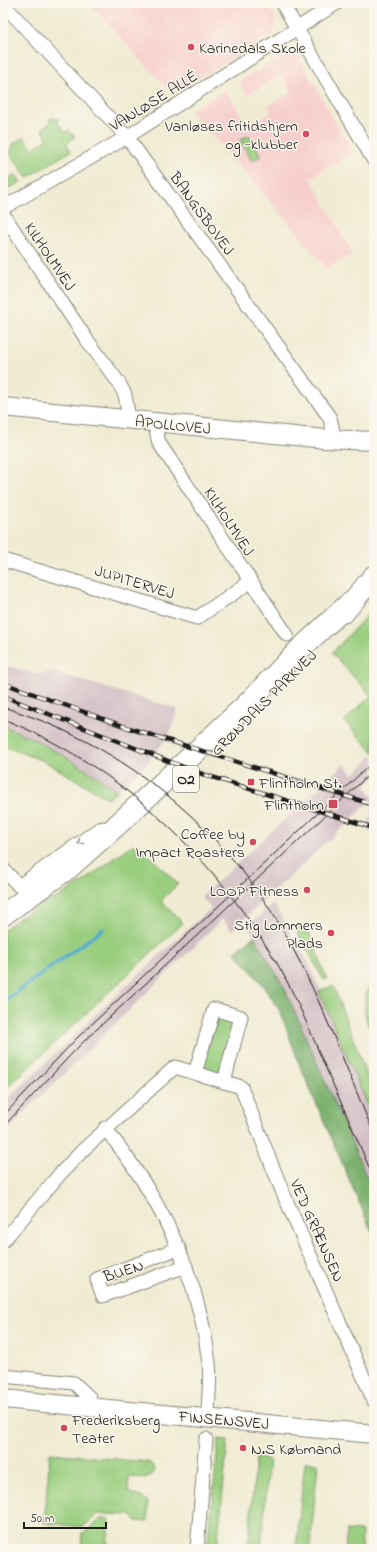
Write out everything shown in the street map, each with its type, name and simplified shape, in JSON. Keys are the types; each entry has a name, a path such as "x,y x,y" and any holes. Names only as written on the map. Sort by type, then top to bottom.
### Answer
{"main road":[{"name":"GRØNDALS PARKVEJ","path":"70,867 123,838 263,697 298,651 352,601 374,576"},
{"name":"GRØNDALS PARKVEJ","path":"3,915 70,867 263,697"}],"street":[{"path":"282,3 374,161"},
{"name":"VANLØSE ALLÉ","path":"3,208 127,137 337,3"},
{"name":"BANGSBOVEJ","path":"3,4 127,137 330,418 339,440"},
{"name":"KILHOLMVEJ","path":"3,214 83,334 119,383 125,395 129,419"},
{"name":"APOLLOVEJ","path":"3,407 339,440 374,441"},
{"name":"KILHOLMVEJ","path":"154,422 159,443 250,582 287,635"},
{"name":"APOLLOVEJ","path":"339,440 374,449"},
{"name":"JUPITERVEJ","path":"3,560 197,618 250,582"},
{"path":"3,869 19,886 99,829 115,827"},
{"path":"195,1073 214,1009 241,1017 224,1082"},
{"name":"VED GRÆNSEN","path":"3,1241 60,1174 106,1128 175,1067 241,1086 283,1193 372,1392 374,1401"},
{"path":"106,1128 148,1186 164,1216 186,1266 201,1316 209,1364 208,1414"},
{"name":"BUEN","path":"179,1248 96,1279 103,1296 186,1266"},
{"path":"3,1376 74,1383 90,1402"},
{"name":"FINSENSVEJ","path":"3,1392 374,1434"},
{"name":"FINSENSVEJ","path":"3,1399 90,1402"},
{"name":"FINSENSVEJ","path":"208,1414 374,1424"},
{"path":"197,1549 206,1439"}],"shaded area":[{"name":"Karinedals Skole","path":"89,3 266,3 276,19 272,35 173,94"},
{"path":"284,55 299,58 353,153 310,177 353,254 327,269 255,183 190,111 226,90 248,126 271,113 268,106 292,92 282,75 247,95 239,82"},
{"path":"3,665 36,674 53,672 178,709 168,737 145,765 117,791 70,759 3,726"},
{"path":"374,754 374,778 365,786 374,798 232,930 222,919 27,1110 3,1136 3,1104 112,999 211,908 201,897 344,764 354,774"},
{"path":"374,803 374,833 366,830"},
{"path":"273,903 307,960 320,990 333,986 374,1094 374,1194 284,987 248,926"}],"green space":[{"path":"52,118 59,119 57,122 65,132 68,130 75,137 67,143 71,151 27,178 10,153 14,143 24,137 32,149 48,139 42,129 50,123 49,120"},
{"path":"249,135 261,156 252,161 240,140"},
{"path":"15,174 21,182 3,191 3,181"},
{"path":"374,608 374,753 344,721 371,696 332,653"},
{"path":"3,726 33,739 62,755 117,791 109,799 44,761 3,746"},
{"path":"132,845 141,847 178,884 161,901 183,923 3,1091 3,930 41,903 55,899 83,882"},
{"path":"306,925 327,979 324,980 296,930"},
{"path":"254,936 284,987 374,1194 374,1237 300,1066 280,1011 261,983 235,952"},
{"path":"374,978 374,1040 366,1017 365,1001"},
{"path":"333,986 374,1094 374,1120 319,991"},
{"path":"217,1016 235,1021 222,1071 216,1073 206,1070 203,1065"},
{"path":"219,1439 228,1440 217,1549 207,1549"},
{"path":"50,1453 149,1462 153,1466 154,1471 152,1475 143,1478 129,1477 128,1492 143,1498 148,1502 148,1522 136,1521 130,1515 98,1514 83,1527 44,1523"},
{"path":"256,1458 269,1460 261,1548 248,1547"},
{"path":"305,1462 318,1463 310,1549 296,1549"},
{"path":"102,1518 109,1519 107,1549 81,1549 82,1533 86,1532"},
{"path":"347,1530 362,1531 361,1549 345,1549"}],"waterway":[{"path":"3,1002 103,929"}],"tram line":[{"path":"3,707 48,723 90,744 131,768 168,796 204,828 236,863 264,901 289,941 301,964 334,1036 374,1134"},
{"path":"3,719 47,739 88,763 127,791 164,822 197,856 229,893 257,931 288,983 374,1179"},
{"path":"3,1116 77,1038 374,761"},
{"path":"3,1127 81,1044 374,770"}],"railway":[{"path":"3,683 129,728 374,805"},
{"path":"3,696 196,772 374,828"}],"place":[{"name":"Karinedals Skole","path":"191,47"},
{"name":"Vanløses fritidshjem og -klubber","path":"306,134"},
{"name":"Flintholm St.","path":"251,782"},
{"name":"Flintholm","path":"333,804"},
{"name":"Coffee by Impact Roasters","path":"253,842"},
{"name":"LOOP Fitness","path":"307,890"},
{"name":"Stig Lommers Plads","path":"331,933"},
{"name":"Frederiksberg Teater","path":"64,1428"},
{"name":"N.S Købmand","path":"243,1448"}]}
